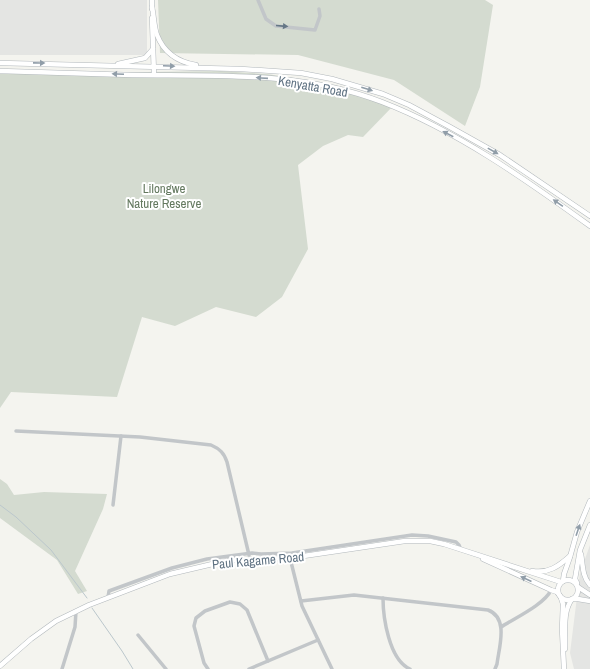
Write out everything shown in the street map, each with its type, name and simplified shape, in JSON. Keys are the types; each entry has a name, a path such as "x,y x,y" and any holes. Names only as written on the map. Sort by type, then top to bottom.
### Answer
{"main road":[{"path":"152,0 154,74"},
{"path":"152,7 158,36 172,56 191,64 211,67"},
{"path":"112,66 145,58 153,48"},
{"name":"Kenyatta Road","path":"0,63 211,67 301,73 332,79 384,94 409,105 500,154 590,216"},
{"name":"Kenyatta Road","path":"0,71 229,76 289,80 336,88 382,102 408,113 451,135 491,159 590,226"},
{"path":"564,669 562,629 563,604 558,589 562,582 577,532 590,501"},
{"path":"564,663 568,607 577,595 578,586 576,579 580,550 590,526"},
{"name":"Paul Kagame Road","path":"0,666 31,639 56,621 76,611 108,597 170,574 221,562 290,558 413,541 430,541 521,569 550,580 562,582"},
{"path":"580,550 583,571 590,585"},
{"name":"Paul Kagame Road","path":"468,552 557,592 560,597"},
{"path":"521,569 537,572 547,571 555,568 571,554"},
{"path":"562,582 571,580 590,595"},
{"path":"560,597 567,600 578,598 590,602"}],"street":[{"path":"258,0 266,19 276,26 315,30 320,16 319,9"},
{"path":"16,431 121,436 211,445 220,449 227,462 250,560"},
{"path":"113,505 121,436"},
{"path":"108,597 109,591 172,568 207,559 249,553 261,554 292,552 412,535 428,536 456,542 461,550"},
{"path":"290,558 301,601 332,669"},
{"path":"502,627 541,603 549,596 551,590"},
{"path":"301,601 346,595 488,610 496,615 502,627 495,669"},
{"path":"383,598 388,636 399,660 404,666 410,669"},
{"path":"208,669 204,663 194,626 195,620 205,611 230,602 240,604 247,610 268,661"},
{"path":"62,669 74,630 76,611"},
{"path":"138,635 166,669"},
{"path":"249,669 318,640"}],"shaded area":[{"path":"0,0 147,0 147,55 0,55"},
{"path":"590,545 590,669 574,669 570,653 580,573"}],"green space":[{"path":"158,0 485,0 493,5 480,87 465,126 394,80 298,55 160,53"},
{"name":"Lilongwe Nature Reserve","path":"221,71 267,74 312,81 394,105 363,137 348,135 323,146 298,165 308,249 282,297 256,317 216,307 175,326 142,317 117,397 11,392 0,408 0,74"},
{"path":"0,479 7,484 14,495 44,492 107,494 103,509 75,571 87,591 78,594 57,560 0,518"}],"waterway":[{"path":"0,505 16,517 51,550 87,598"},
{"path":"92,608 133,669"}]}
